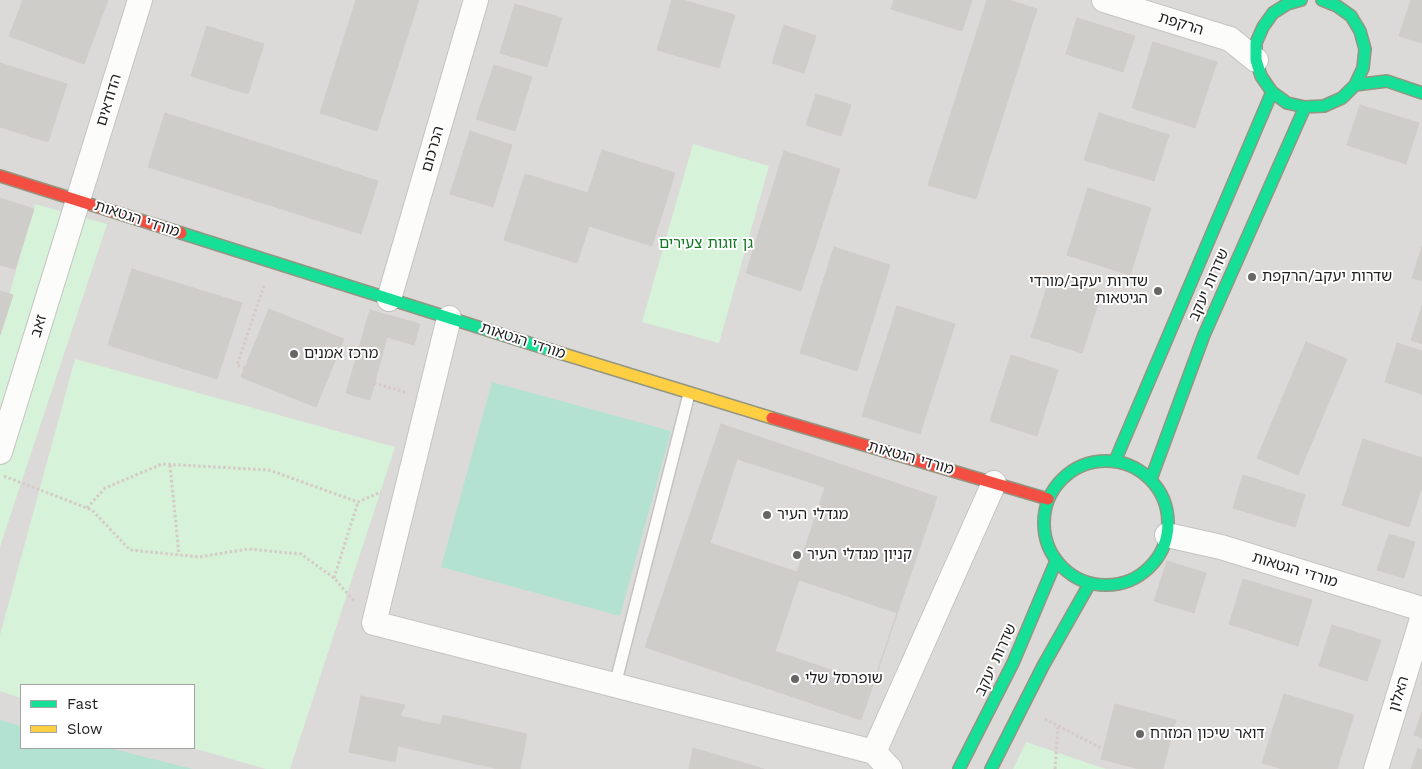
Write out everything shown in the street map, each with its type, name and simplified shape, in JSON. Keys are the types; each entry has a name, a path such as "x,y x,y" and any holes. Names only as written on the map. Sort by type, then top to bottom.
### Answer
{"street":[{"name":"הדודאים","path":"78,200 140,0"},
{"name":"הכרכום","path":"389,299 476,0"},
{"name":"הרקפת","path":"1104,0 1230,39 1256,60"},
{"path":"1301,0 1287,4 1273,13 1263,27 1256,43 1256,60 1261,76 1272,92 1287,103 1306,107 1324,106 1342,98 1355,84 1363,68 1365,49 1360,31 1351,16 1338,3 1322,0"},
{"path":"1230,39 1263,27"},
{"path":"1364,58 1387,81"},
{"path":"1355,84 1387,81 1422,93"},
{"name":"שדרות יעקב","path":"1115,461 1272,92"},
{"name":"שדרות יעקב","path":"1151,479 1204,335 1306,107"},
{"name":"מורדי הגטאות","path":"0,176 689,394 1048,499"},
{"name":"זאב","path":"0,452 78,200"},
{"path":"449,318 374,623 874,752 890,769"},
{"path":"1115,461 1134,468 1151,479 1164,502 1168,515 1167,534 1160,554 1148,570 1136,577 1110,585 1090,583 1072,575 1056,561 1048,547 1044,531 1044,515 1048,499 1059,482 1075,469 1094,462 1115,461"},
{"path":"874,752 994,483"},
{"name":"מורדי הגטאות","path":"1167,534 1221,547 1422,609"},
{"name":"שדרות יעקב","path":"959,769 1013,663 1056,561"},
{"path":"991,769 1043,666 1090,583"},
{"name":"האלון","path":"1376,769 1422,619"}],"lane":[{"path":"616,685 689,394"}],"path":[{"path":"245,368 237,365 272,262"},
{"path":"374,383 396,390"},
{"path":"87,508 105,488 162,464 270,470 358,502 410,481"},
{"path":"170,465 179,555"},
{"path":"0,475 92,510 130,550 199,557 248,549 301,554 334,578 374,623"},
{"path":"334,578 358,502"},
{"path":"1023,706 1058,727 1103,749"},
{"path":"1055,769 1058,727"}],"shaded area":[{"path":"0,0 1422,0 1422,769 0,769"},
{"path":"958,495 1003,510 1025,547 912,769 798,769 639,721 624,769 574,769 571,768 585,722 396,667 422,584 611,639 636,667 868,734"}],"green space":[{"name":"גן זוגות צעירים","path":"693,144 769,166 719,343 642,322"},
{"path":"35,204 107,224 0,547 0,327"},
{"path":"75,359 395,447 290,769 266,769 195,749 195,684 20,684 20,698 0,691 0,635"},
{"path":"492,382 671,431 620,616 441,567"},
{"path":"0,720 20,726 20,749 113,749 193,769 0,769"},
{"path":"1026,742 1106,769 1013,769"}],"building":[{"path":"23,0 108,0 84,64 9,36"},
{"path":"356,0 419,0 377,131 320,113"},
{"path":"672,0 683,0 735,15 719,68 657,50"},
{"path":"894,0 972,0 962,31 891,9"},
{"path":"987,0 1009,0 1037,9 976,199 928,185"},
{"path":"1411,0 1422,0 1422,43 1399,36"},
{"path":"515,4 562,18 547,67 500,53"},
{"path":"1077,18 1135,36 1123,72 1066,54"},
{"path":"784,25 816,36 804,73 772,63"},
{"path":"207,26 264,44 248,94 191,76"},
{"path":"1153,42 1217,62 1195,128 1132,108"},
{"path":"0,63 67,84 48,142 0,127"},
{"path":"494,65 532,77 515,131 476,119"},
{"path":"816,94 851,105 841,136 806,125"},
{"path":"1360,105 1419,123 1406,164 1347,145"},
{"path":"165,113 378,181 361,234 148,167"},
{"path":"1099,113 1169,135 1154,181 1084,160"},
{"path":"470,131 512,145 493,207 450,194"},
{"path":"602,150 675,173 652,246 589,226 577,263 504,240 525,174 588,193"},
{"path":"784,151 840,169 801,291 746,273"},
{"path":"1088,188 1151,208 1130,275 1067,255"},
{"path":"0,198 34,209 15,269 0,265"},
{"path":"1422,246 1422,281 1412,278"},
{"path":"834,247 890,265 857,371 800,353"},
{"path":"132,269 242,303 217,379 108,345"},
{"path":"1051,275 1102,291 1082,353 1031,337"},
{"path":"0,291 13,295 0,335"},
{"path":"897,306 955,324 920,434 862,416"},
{"path":"1422,306 1422,344 1411,340"},
{"name":"מרכז אמנים","path":"269,309 344,339 316,407 241,377"},
{"path":"370,310 420,324 414,345 387,337 370,400 346,393"},
{"path":"1306,342 1347,359 1298,475 1257,458"},
{"path":"1397,343 1422,351 1422,394 1385,382"},
{"path":"1011,355 1058,370 1037,436 990,421"},
{"name":"קניון מגדלי העיר","path":"721,424 937,497 861,720 645,647"},
{"path":"1363,439 1422,458 1422,487 1409,527 1342,505"},
{"name":"מגדלי העיר","path":"737,459 825,487 797,572 710,543"},
{"path":"1243,475 1305,495 1295,527 1233,508"},
{"path":"1389,534 1415,542 1404,578 1377,570"},
{"path":"1167,561 1206,573 1194,613 1154,601"},
{"path":"1243,579 1312,600 1298,646 1229,624"},
{"path":"799,580 897,613 873,684 775,651"},
{"path":"1332,625 1381,640 1367,681 1319,666"},
{"path":"1284,694 1354,715 1337,769 1282,769 1262,763"},
{"path":"361,696 405,705 400,716 440,725 443,715 527,734 520,769 498,769 398,746 395,762 349,752"},
{"name":"דואר שיכון המזרח","path":"1115,704 1176,720 1163,769 1139,769 1101,759"},
{"path":"1422,712 1422,738 1414,735"},
{"path":"693,748 754,766 764,769 689,769"},
{"path":"1418,748 1422,750 1422,769 1411,769"}],"traffic: fast":[{"path":"1301,0 1287,4 1273,13 1263,27 1256,43 1256,60 1261,76 1272,92 1287,103 1305,107 1324,106 1342,98 1355,85 1363,68 1365,49 1360,31 1351,16 1337,6 1322,0"},
{"path":"1355,85 1387,81 1422,93"},
{"path":"1115,461 1272,92"},
{"path":"1151,479 1204,335 1305,107"},
{"path":"181,233 560,353"},
{"path":"1106,461 1130,466 1150,479 1163,499 1168,523 1163,547 1150,567 1130,580 1106,585 1082,580 1062,567 1049,547 1044,523 1049,499 1062,479 1082,466 1106,461"},
{"path":"959,769 1013,663 1056,561"},
{"path":"991,769 1043,666 1090,583"}],"traffic: slow":[{"path":"560,353 772,418"}],"traffic: jam":[{"path":"0,176 181,233"},
{"path":"772,418 1048,499"}],"place":[{"name":"שדרות יעקב/הרקפת","path":"1252,277"},
{"name":"שדרות יעקב/מורדי הגיטאות","path":"1158,291"},
{"name":"מרכז אמנים","path":"294,354"},
{"name":"מגדלי העיר","path":"767,515"},
{"name":"קניון מגדלי העיר","path":"797,555"},
{"name":"שופרסל שלי","path":"795,679"},
{"name":"דואר שיכון המזרח","path":"1140,734"}]}
